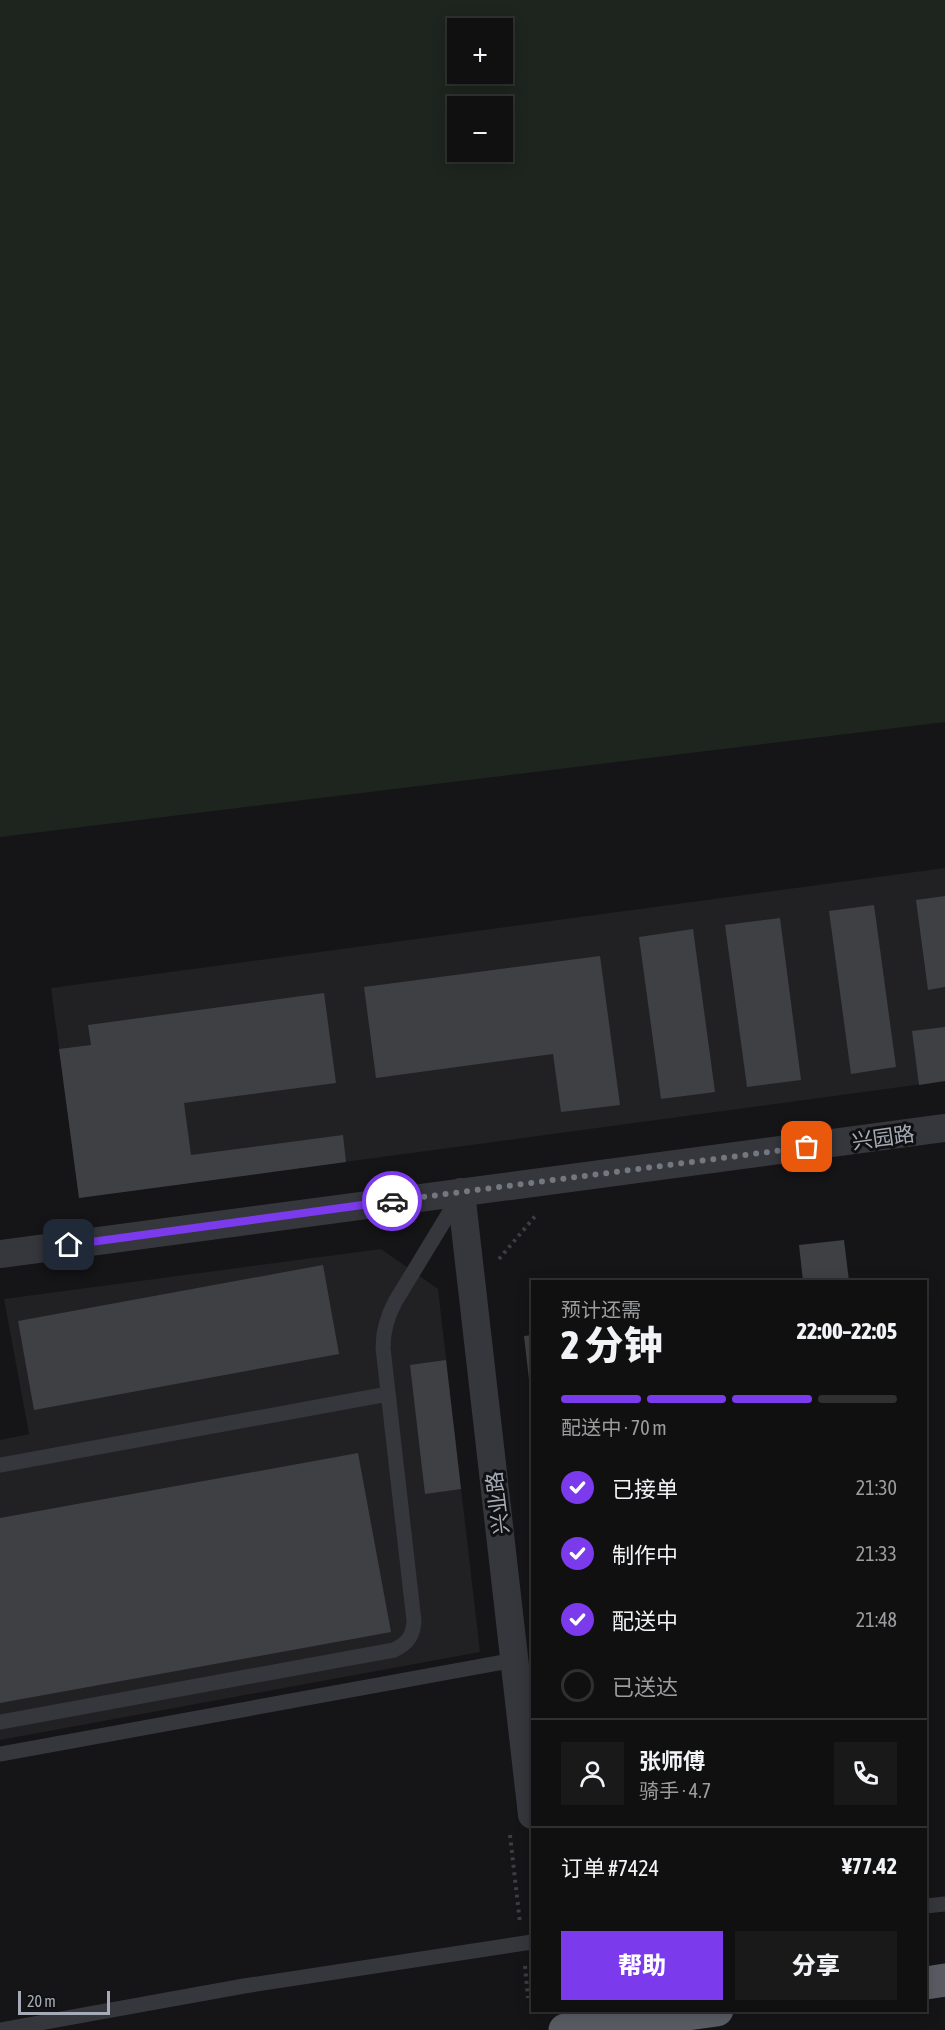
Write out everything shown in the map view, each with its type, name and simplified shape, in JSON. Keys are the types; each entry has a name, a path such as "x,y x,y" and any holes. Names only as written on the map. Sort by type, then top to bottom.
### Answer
{"highway":[{"path":"927,1983 945,1980"},
{"path":"565,2030 702,2012"}],"street":[{"name":"兴园路","path":"0,1254 945,1128"},
{"name":"兴业路","path":"461,1192 531,1806"}],"lane":[{"path":"0,1722 394,1650 410,1639 414,1621 383,1336 389,1313 461,1192"},
{"path":"0,1465 388,1394"},
{"path":"0,1754 515,1660"},
{"path":"927,1905 945,1904"},
{"path":"1,2030 244,1986 531,1942"}],"shaded area":[{"path":"0,0 945,0 945,722 0,837"},
{"path":"945,868 945,1081 79,1198 51,988"},
{"path":"381,1249 438,1289 480,1652 0,1740 0,1440 29,1434 4,1299"}],"building":[{"path":"945,896 945,987 928,990 916,900"},
{"path":"874,905 896,1067 851,1074 829,911"},
{"path":"780,918 801,1080 747,1087 725,925"},
{"path":"693,929 715,1092 661,1099 639,937"},
{"path":"600,956 620,1105 561,1112 553,1054 376,1078 364,987"},
{"path":"324,993 336,1083 184,1103 191,1155 343,1135 346,1162 79,1198 59,1049 91,1045 88,1025"},
{"path":"945,1027 945,1081 919,1085 912,1031"},
{"path":"844,1240 849,1280 803,1280 799,1245"},
{"path":"323,1265 339,1354 34,1410 18,1321"},
{"path":"531,1335 531,1397 524,1336"},
{"path":"446,1360 461,1489 425,1494 410,1365"},
{"path":"358,1453 391,1632 0,1703 0,1518"}],"way so far":[{"path":"392,1201 807,1147"}],"route":[{"path":"69,1245 392,1201"}]}
